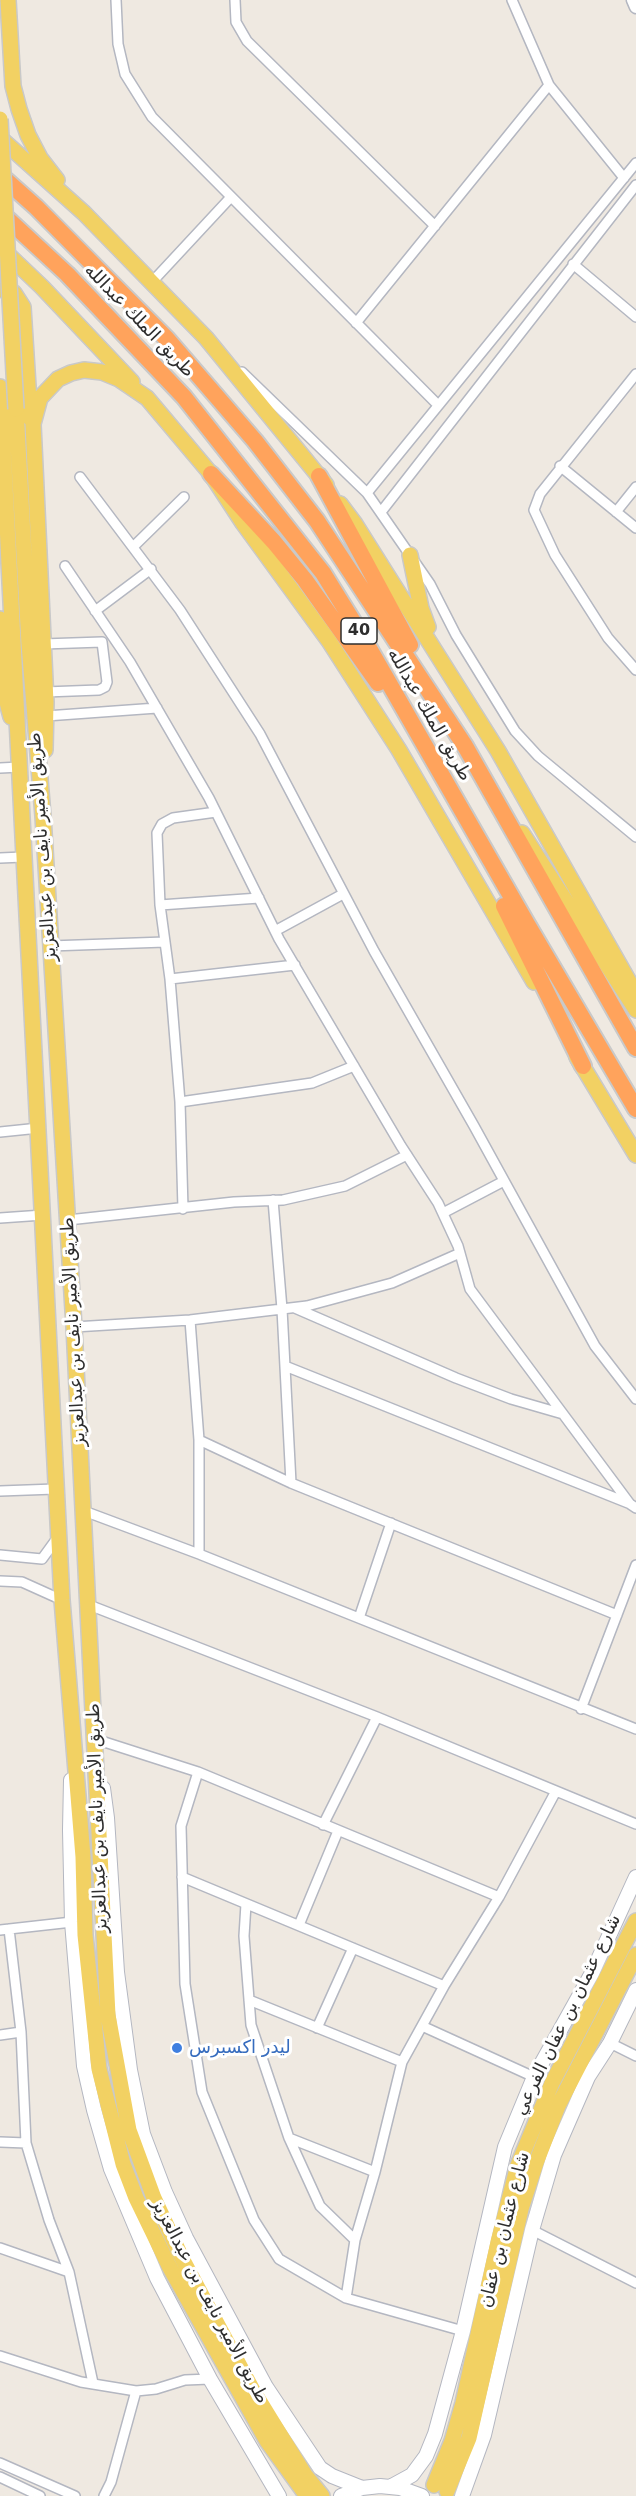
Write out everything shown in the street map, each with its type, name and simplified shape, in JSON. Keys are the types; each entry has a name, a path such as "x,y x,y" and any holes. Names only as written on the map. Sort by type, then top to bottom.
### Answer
{"highway":[{"name":"طريق الملك عبدالله","path":"0,176 36,207 167,339 255,441 317,521 465,746 636,1048"},
{"name":"طريق الملك عبدالله","path":"0,212 67,274 184,397 323,573 362,636 636,1109"},
{"path":"211,474 274,542 305,580 434,761 583,1066"},
{"path":"319,476 465,746"}],"main road":[{"path":"8,0 13,86 28,135 40,158 84,213"},
{"path":"0,82 8,75 11,61"},
{"name":"طريق الأمير نايف بن عبدالعزيز","path":"0,119 23,857 39,1128 45,1291 62,1600 83,1857 85,1935 99,2069 123,2164 136,2198 305,2475 322,2496"},
{"path":"0,138 84,213 206,338 319,476 355,524 498,751 636,994"},
{"path":"0,247 42,287 147,398 211,474 330,641 399,750 636,1155"},
{"path":"0,289 14,293 23,307 46,716 43,816"},
{"path":"32,439 35,409 40,398 58,379 71,373 84,370 102,372 119,379 147,398"},
{"name":"طريق الأمير نايف بن عبدالعزيز","path":"0,387 9,409 43,816 89,1605 103,1947 108,2015 116,2070 129,2130 176,2263 267,2441 307,2496"},
{"path":"410,555 421,608 439,658"},
{"path":"0,619 2,681 19,749"},
{"path":"465,746 636,1010"},
{"path":"73,1739 70,1830 72,1922 84,2066 111,2169 157,2278 210,2379 279,2496"},
{"path":"95,1739 107,1818 117,1972 130,2070 143,2134 165,2192 186,2238 266,2387 320,2468 332,2476 362,2488"},
{"name":"شارع عثمان بن عفان الفرعي","path":"390,2487 412,2475 426,2456 435,2434 463,2331 505,2147 534,2077 592,1973 636,1877"},
{"name":"شارع عثمان بن عفان","path":"441,2492 498,2242 518,2165 552,2083 636,1921"},
{"name":"شارع عثمان بن عفان","path":"441,2492 469,2438 521,2209 536,2163 558,2106 636,1955"},
{"path":"341,2496 362,2488 390,2487 441,2492 484,2435 532,2230 554,2155 588,2077 610,2043 636,1990"}],"street":[{"path":"116,0 118,44 125,74 152,117 438,405"},
{"path":"235,0 236,22 247,41 435,226"},
{"path":"512,0 549,85 624,177"},
{"path":"633,0 636,7"},
{"path":"356,323 549,85"},
{"path":"367,493 636,163"},
{"path":"381,512 636,185"},
{"path":"152,282 231,197"},
{"path":"573,264 636,317"},
{"path":"206,338 367,493 430,584 456,635 515,731 538,756 636,837"},
{"path":"636,374 560,466 540,494 534,510 560,565 608,638 636,670"},
{"path":"560,466 636,528"},
{"path":"80,477 151,569 260,734 343,894 595,1346 636,1399"},
{"path":"616,512 636,487"},
{"path":"133,547 184,497"},
{"path":"65,566 130,662 157,708 216,812 275,931 443,1213 460,1253 470,1289 633,1506"},
{"path":"96,611 151,569"},
{"path":"43,644 102,642 107,682 105,687 99,690 45,692"},
{"path":"46,716 157,708"},
{"path":"0,768 20,767"},
{"path":"183,1209 180,1102 170,979 160,905 157,833 162,824 173,818 216,812"},
{"path":"0,858 23,857"},
{"path":"275,931 343,894"},
{"path":"160,905 259,898"},
{"path":"50,946 165,942"},
{"path":"170,979 295,965"},
{"path":"180,1102 312,1083 354,1066"},
{"path":"0,1132 39,1128"},
{"path":"68,1220 273,1200 345,1186 407,1155"},
{"path":"443,1213 504,1181"},
{"path":"273,1200 282,1309 291,1483"},
{"path":"0,1218 43,1215"},
{"path":"74,1328 190,1320 307,1306 392,1283 460,1253"},
{"path":"293,1308 456,1378 511,1399 563,1414"},
{"path":"190,1320 199,1440 199,1554"},
{"path":"285,1366 633,1506"},
{"path":"199,1440 291,1483 617,1615"},
{"path":"0,1491 56,1489"},
{"path":"84,1511 199,1554 581,1709 636,1729"},
{"path":"359,1618 391,1523"},
{"path":"0,1555 42,1559 58,1536"},
{"path":"581,1709 636,1565"},
{"path":"0,1581 22,1582 62,1600"},
{"path":"89,1605 377,1717 636,1824"},
{"path":"323,1826 377,1717"},
{"path":"95,1739 198,1772 323,1826 499,1897"},
{"path":"198,1772 181,1826 185,1984 202,2092 254,2220 279,2259 346,2298 463,2331"},
{"path":"346,2298 355,2240 375,2172 402,2061 444,1986 499,1897 556,1791"},
{"path":"299,1925 338,1831"},
{"path":"182,1877 444,1986"},
{"path":"246,1904 244,1936 251,2025 289,2138 320,2206 355,2240"},
{"path":"72,1922 4,1930 21,2032 26,2143 49,2220 69,2271 93,2383"},
{"path":"317,2028 352,1948"},
{"path":"249,2000 402,2061"},
{"path":"422,2026 534,2077"},
{"path":"0,2035 21,2032"},
{"path":"610,2043 636,2056"},
{"path":"289,2138 375,2172"},
{"path":"0,2142 26,2143"},
{"path":"532,2230 636,2283"},
{"path":"0,2248 69,2271"},
{"path":"0,2356 81,2382 136,2391 156,2389 185,2380 210,2379"},
{"path":"104,2496 111,2482 136,2391"},
{"path":"0,2463 75,2496"},
{"path":"0,2477 40,2496"}],"place":[{"name":"ليدر اكسبرس","path":"177,2048"}]}
